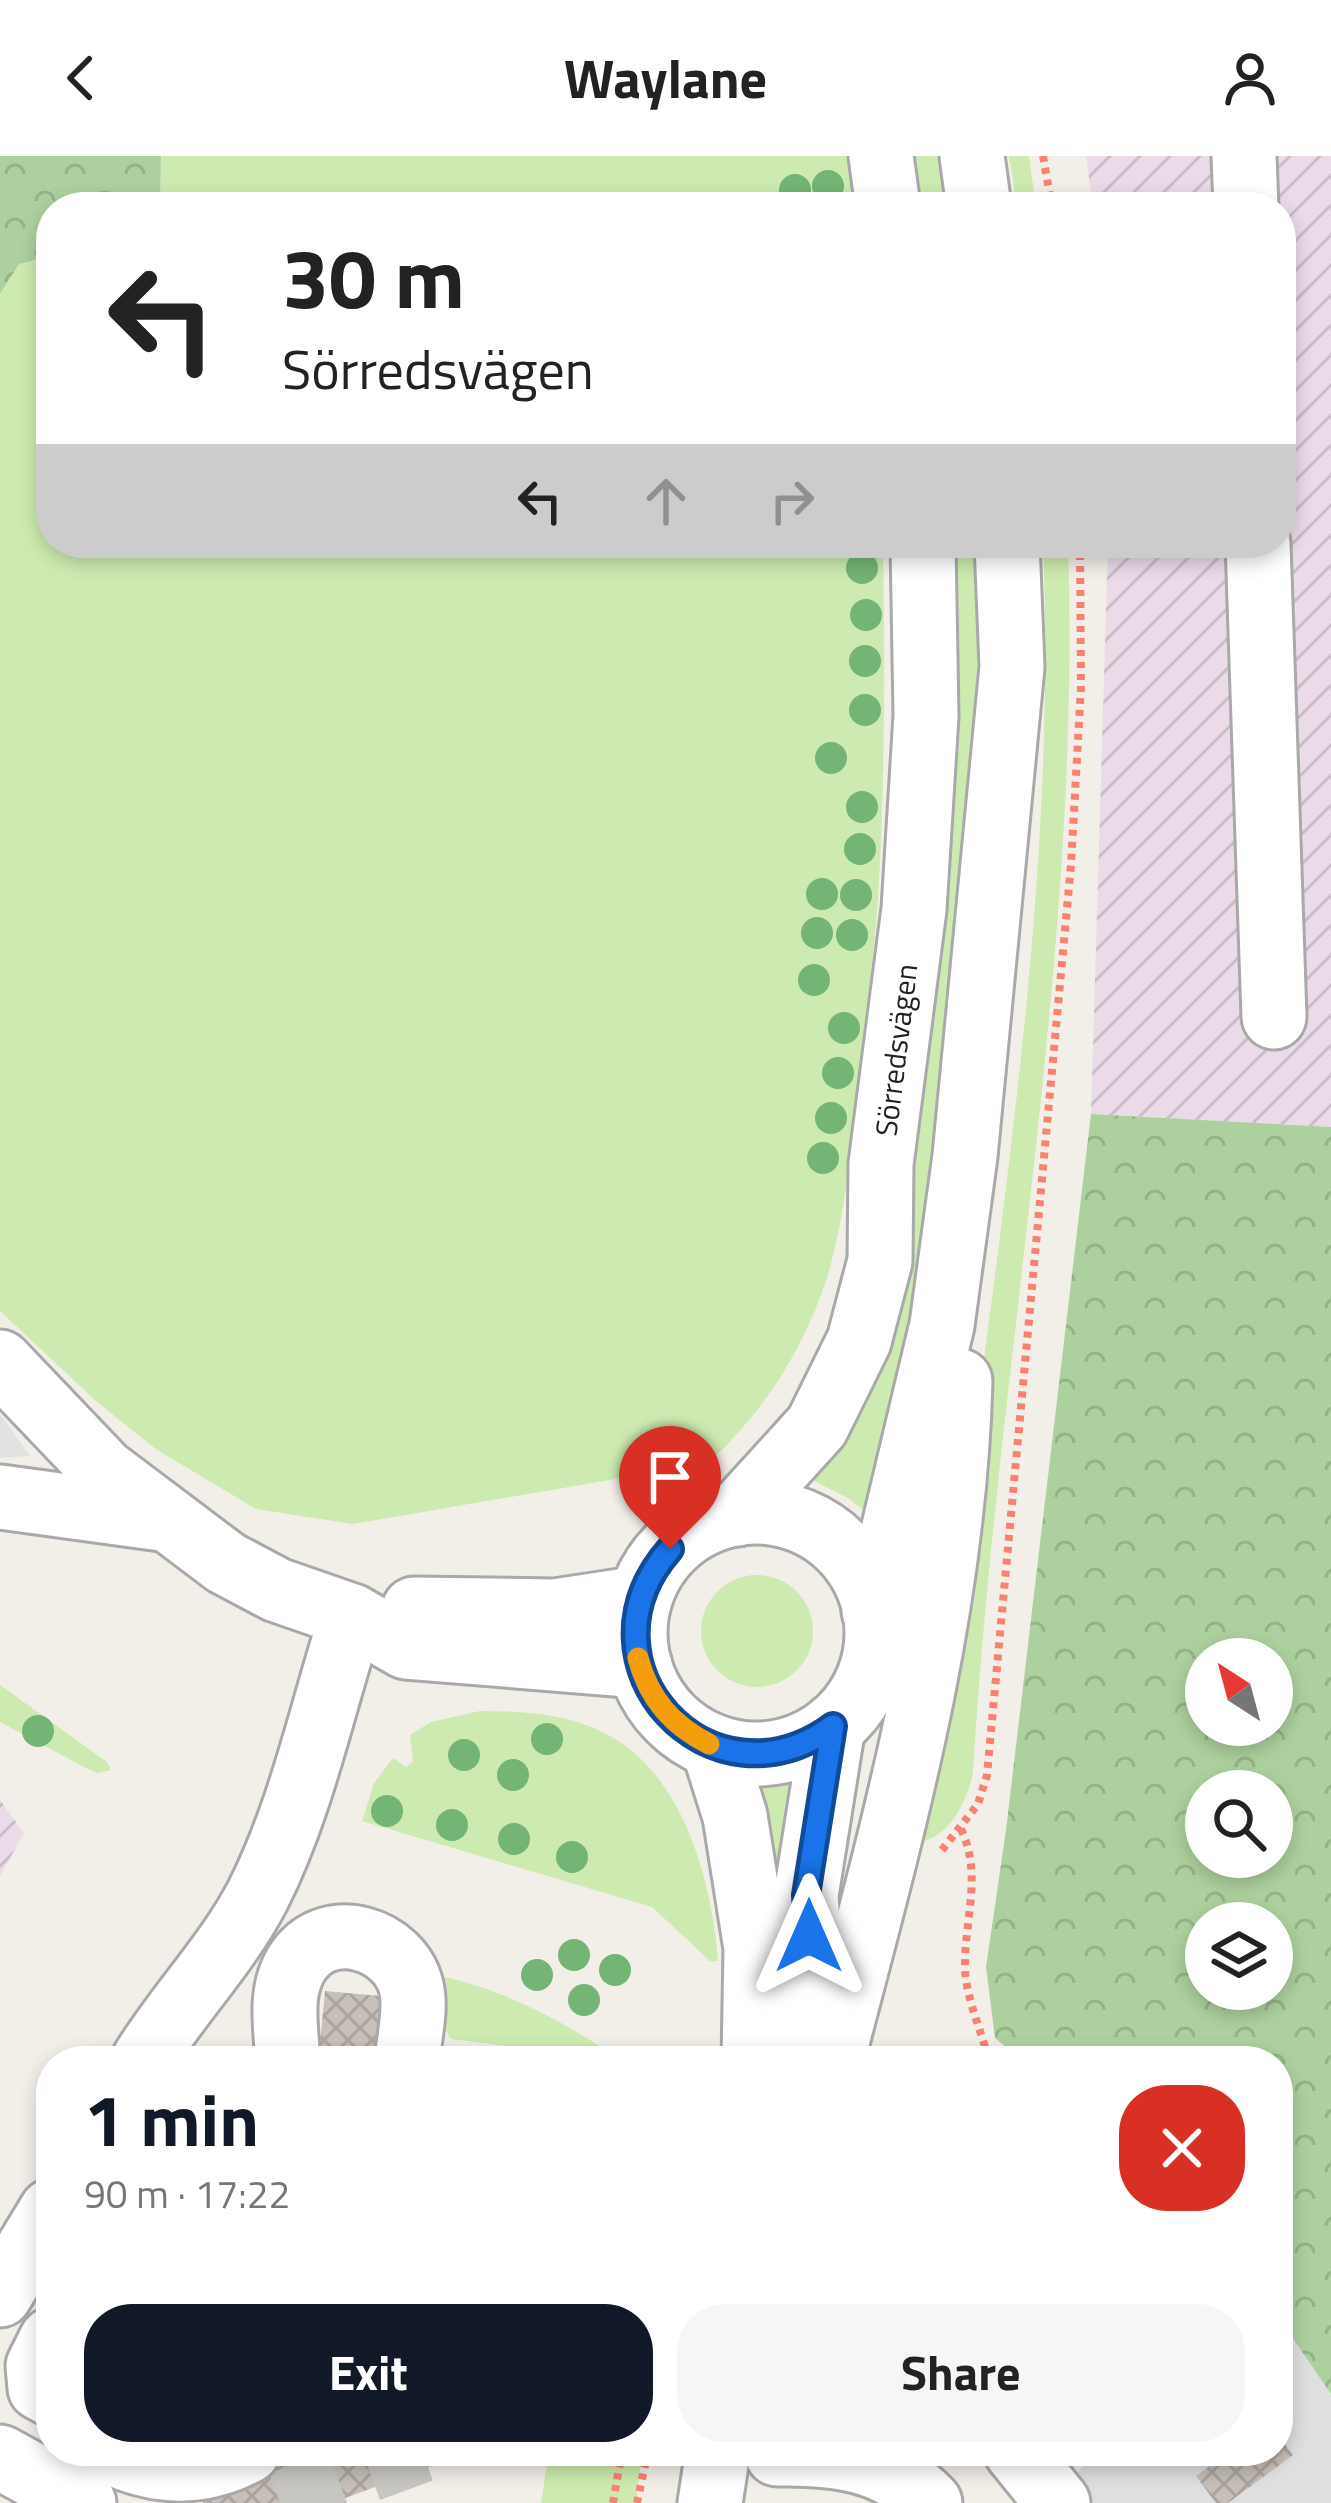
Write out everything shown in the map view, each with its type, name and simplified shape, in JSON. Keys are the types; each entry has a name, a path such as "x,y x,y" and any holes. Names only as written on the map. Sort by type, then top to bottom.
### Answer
{"street":[{"path":"880,156 886,192"},
{"path":"972,156 977,192"},
{"path":"1244,156 1245,192"},
{"name":"Sörredsvägen","path":"640,1598 657,1563 684,1536 737,1514 817,1426 860,1341 880,1261 881,1164 914,909 925,738 923,558"},
{"path":"874,1610 942,1325 965,1156 1012,667 1008,558"},
{"path":"1259,558 1274,1016"},
{"path":"836,2046 920,1718 939,1610 959,1422 965,1156"},
{"path":"0,1362 92,1459 164,1519 260,1581 352,1616 406,1647 640,1666"},
{"path":"0,1497 164,1519"},
{"path":"352,1616 410,1610 555,1611 640,1598 635,1639 640,1666 667,1714 713,1746 754,1754 782,1751 810,1742 855,1702 870,1673 877,1642 871,1594 856,1564 820,1530 773,1513 737,1514"},
{"path":"163,2046 260,1892 290,1816 352,1616"},
{"path":"816,2046 806,1895 833,1726"},
{"path":"713,1746 734,1816 756,1948 754,2046"},
{"path":"287,2046 284,2004 291,1977 301,1958 337,1937 377,1943 407,1973 413,1993 408,2046"},
{"path":"0,2295 36,2236"},
{"path":"0,2457 84,2503"},
{"path":"153,2466 179,2471 211,2466"},
{"path":"710,2503 760,2466"},
{"path":"875,2466 917,2489 930,2503"},
{"path":"1028,2466 1058,2503"}],"path":[{"path":"1043,156 1049,192"},
{"path":"928,1865 978,1804 987,1775 1047,1148 1079,732 1080,558"},
{"path":"961,1829 970,1848 974,1883 965,1974 985,2046"},
{"path":"613,2503 619,2466"},
{"path":"637,2503 645,2466"}],"shaded area":[{"path":"1086,156 1331,156 1331,1127 1091,1114 1108,558 1296,558 1296,192 1091,192"},
{"path":"0,1414 30,1456 0,1458"},
{"path":"0,1800 24,1833 0,1876"},
{"path":"1293,2339 1331,2394 1331,2503 1078,2503 1065,2485 1083,2466 1293,2466"}],"green space":[{"path":"0,156 161,156 160,192 36,192 36,260 19,264 0,294"},
{"path":"161,156 848,156 852,192 160,192"},
{"path":"906,156 946,156 952,192 911,192"},
{"path":"1009,156 1029,156 1034,192 1015,192"},
{"path":"36,260 36,558 883,558 878,900 848,1171 832,1259 799,1346 764,1401 721,1451 644,1513 627,1477 353,1524 256,1509 157,1450 97,1402 0,1311 0,294 19,264"},
{"path":"940,558 983,558 986,641 943,1214 868,1514 808,1478 847,1420"},
{"path":"1043,558 1068,558 1069,697 1050,1004 1000,1465 973,1772 961,1807 946,1828 914,1842 984,1357 1024,1032 1038,870"},
{"path":"1091,1114 1331,1127 1331,2394 1293,2339 1293,2046 1004,2046 995,2038 986,1967"},
{"path":"757,1575 778,1579 797,1591 809,1610 813,1631 809,1652 797,1671 778,1683 757,1687 736,1683 717,1671 705,1652 701,1631 705,1610 717,1591 736,1579"},
{"path":"0,1685 107,1762 111,1770 88,1769 0,1722"},
{"path":"480,1711 567,1719 615,1739 640,1758 660,1781 691,1837 709,1900 718,1961 710,1961 652,1907 362,1821 374,1783 393,1758 406,1767 413,1761 410,1735 431,1722"},
{"path":"794,1754 787,1874 775,1876 765,1805 750,1759"},
{"path":"445,1977 516,2001 599,2046 505,2046 451,2039 432,2009"},
{"path":"547,2466 640,2466 636,2503 541,2503"}],"building":[{"path":"325,1991 391,1997 386,2046 320,2046"},
{"path":"280,2466 432,2466 332,2503 203,2503 200,2495"},
{"path":"1210,2466 1278,2466 1228,2503 1216,2503 1196,2476"}],"tunnel":[{"path":"280,2503 381,2466"}],"slow traffic":[{"path":"638,1658 655,1700 680,1727 709,1744"}],"route":[{"path":"670,1549 647,1580 637,1611 635,1639 646,1683 667,1714 713,1746 754,1754 796,1747 833,1726 806,1895 809,1936"}]}
